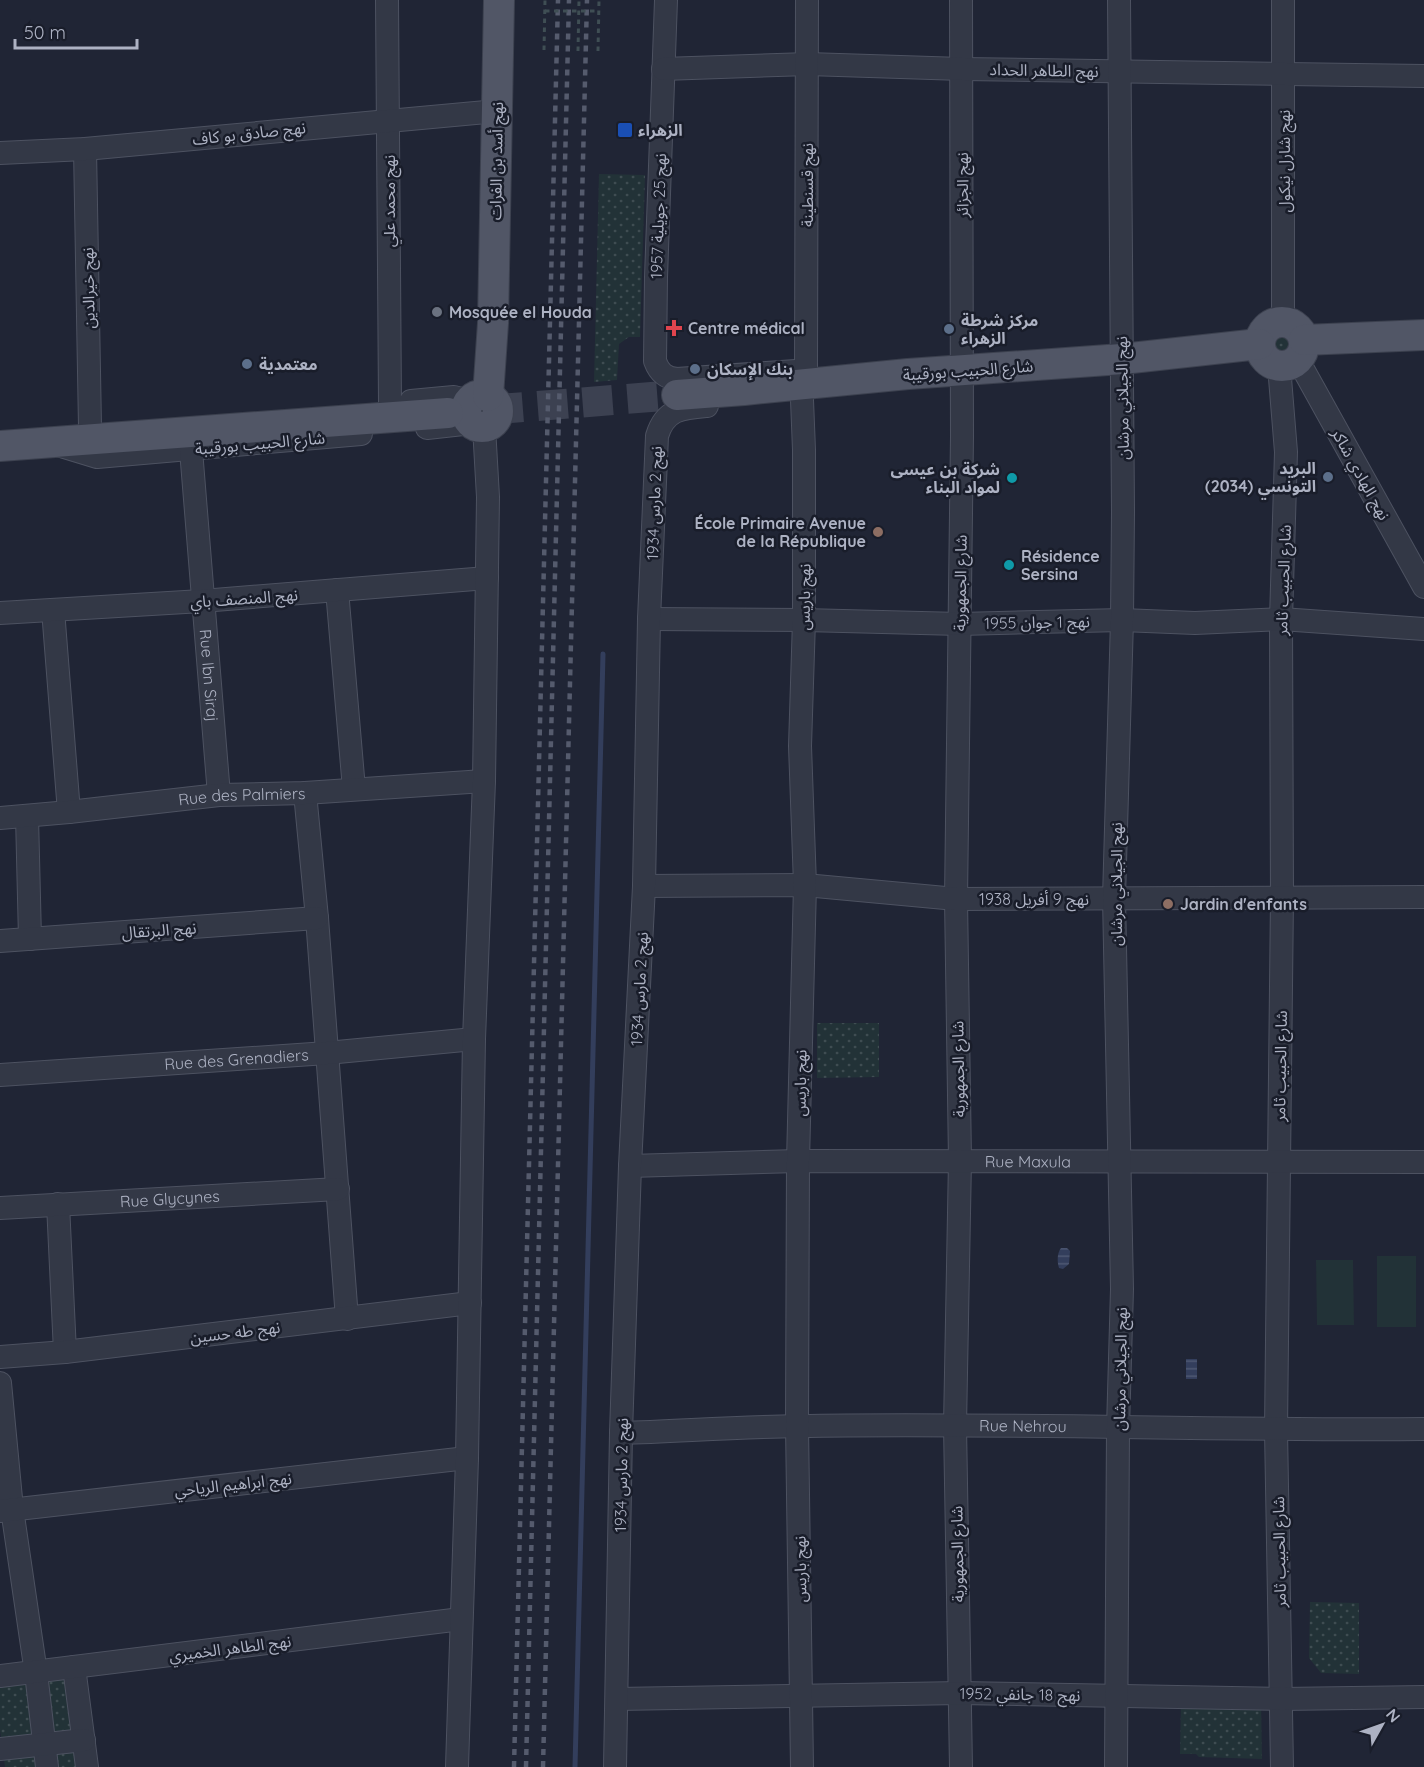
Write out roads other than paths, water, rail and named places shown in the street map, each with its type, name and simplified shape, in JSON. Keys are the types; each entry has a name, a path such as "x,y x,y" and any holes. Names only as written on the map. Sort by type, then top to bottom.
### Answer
{"main road":[{"name":"نهج أسد بن الفرات","path":"472,412 493,323 499,0"},
{"name":"شارع الحبيب بورقيبة","path":"677,395 744,382 863,379 1122,359 1259,344 1265,328 1270,324 1291,347"},
{"path":"1291,347 1424,335"},
{"name":"شارع الحبيب بورقيبة","path":"0,446 472,412"}],"street":[{"name":"نهج محمد علي","path":"387,0 390,402"},
{"name":"نهج 25 جويلية 1957","path":"666,0 656,265 655,361 661,372 671,378 744,382"},
{"name":"نهج قسنطينة","path":"806,370 807,0"},
{"name":"نهج الجزائر","path":"961,0 962,370"},
{"name":"نهج الجيلاني مرشان","path":"1116,1767 1118,1428 1122,1289 1114,898 1122,620 1119,0"},
{"name":"نهج شارل نيكول","path":"1283,0 1291,347"},
{"name":"نهج الطاهر الحداد","path":"663,69 808,64 962,69 1424,76"},
{"name":"نهج صادق بو كاف","path":"0,153 85,149 497,111"},
{"name":"نهج خيرالدين","path":"85,149 90,426"},
{"name":"نهج الهادي شاكر","path":"1291,347 1424,587"},
{"name":"شارع الحبيب ثامر","path":"1282,1767 1276,1430 1282,898 1281,619 1291,347"},
{"path":"744,382 806,370 878,367 908,374"},
{"name":"شارع الجمهورية","path":"961,1767 955,1426 960,1161 956,899 962,370"},
{"name":"نهج 2 مارس 1934","path":"615,1767 621,1433 630,1166 644,886 649,618 657,436 664,420 671,413 688,408 802,399 834,393 863,379"},
{"name":"شارع الحبيب بورقيبة","path":"49,442 90,426 390,402 454,398 472,412"},
{"name":"نهج باريس","path":"802,399 804,620 800,746 805,885 798,1161 797,1426 802,1767"},
{"path":"457,1767 467,1458 474,1039 484,781 488,497 472,412"},
{"name":"شارع الحبيب بورقيبة","path":"49,442 97,457 191,450 472,412"},
{"name":"Rue Ibn Siraj","path":"191,450 219,795"},
{"name":"نهج المنصف باي","path":"0,613 202,601 487,579"},
{"path":"337,590 354,789"},
{"path":"53,610 69,812"},
{"name":"نهج 1 جوان 1955","path":"649,618 960,624 1122,620 1195,623 1281,619 1424,629"},
{"name":"Rue des Palmiers","path":"0,818 219,795 305,793 484,781"},
{"path":"305,793 317,918 347,1319"},
{"path":"27,816 30,939"},
{"name":"نهج 9 أفريل 1938","path":"644,886 805,885 956,899 1424,897"},
{"name":"نهج البرتقال","path":"0,941 317,918"},
{"name":"Rue des Grenadiers","path":"0,1075 327,1053 474,1039"},
{"name":"Rue Maxula","path":"630,1166 798,1161 1424,1162"},
{"name":"Rue Glycynes","path":"0,1208 338,1188"},
{"path":"58,1204 65,1352"},
{"name":"نهج طه حسين","path":"0,1357 65,1352 470,1303"},
{"path":"0,1383 6,1510 36,1672 47,1767"},
{"name":"Rue Nehrou","path":"621,1433 797,1426 1424,1429"},
{"name":"نهج ابراهيم الرياحي","path":"6,1510 467,1458"},
{"name":"نهج الطاهر الخميري","path":"0,1676 460,1619"},
{"path":"74,1668 87,1767"},
{"name":"نهج 18 جانفي 1952","path":"617,1699 960,1693 1282,1699 1424,1698"},
{"path":"0,1749 84,1740"}],"water":[{"path":"1061,1248 1067,1248 1070,1251 1069,1264 1063,1269 1059,1268 1058,1263"},
{"path":"1186,1359 1197,1359 1197,1379 1186,1379"}],"waterway":[{"path":"575,1767 603,654"}],"tunnel":[{"path":"448,413 677,395"}],"railway":[{"path":"514,1767 558,0"},
{"path":"526,1767 569,0"},
{"path":"543,1767 587,0"}],"place":[{"name":"الزهراء","path":"625,130"},
{"name":"Mosquée el Houda","path":"437,312"},
{"name":"Centre médical","path":"674,328"},
{"name":"مركز شرطة الزهراء","path":"949,329"},
{"name":"معتمدية","path":"247,364"},
{"name":"بنك الإسكان","path":"695,369"},
{"name":"البريد التونسي (2034)","path":"1328,477"},
{"name":"شركة بن عيسى لمواد البناء","path":"1012,478"},
{"name":"École Primaire Avenue de la République","path":"878,532"},
{"name":"Résidence Sersina","path":"1009,565"},
{"name":"Jardin d'enfants","path":"1168,904"}]}
